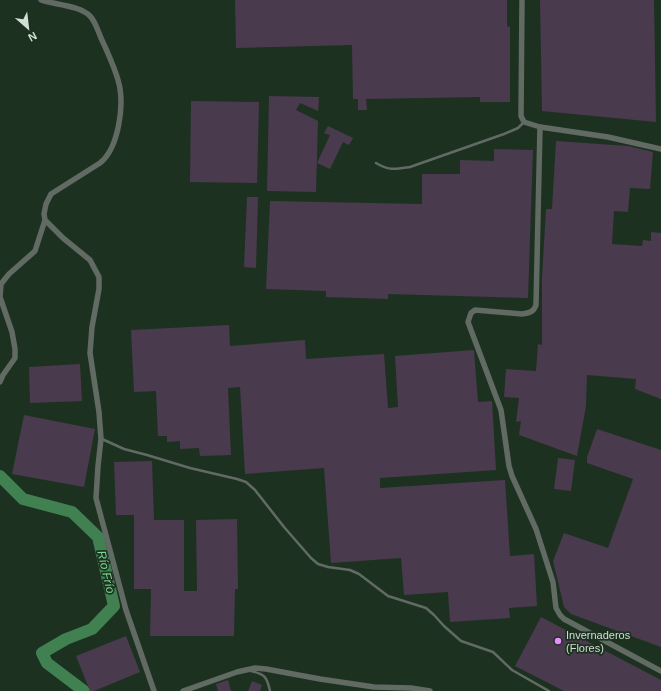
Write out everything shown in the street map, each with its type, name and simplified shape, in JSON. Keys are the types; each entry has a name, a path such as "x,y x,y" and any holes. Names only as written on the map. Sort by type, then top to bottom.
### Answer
{"street":[{"path":"0,382 15,358 12,332 0,297 1,284 9,274 35,251 45,220 44,209 51,194 105,159 115,140 121,106 119,81 91,17 78,10 41,0"},
{"path":"522,0 521,116 524,122 540,127 608,137 661,149"},
{"path":"540,127 536,305 529,313 522,314 475,310 471,313 468,322 501,410 509,466 536,529 553,582 556,608 564,619 661,671"},
{"path":"45,220 63,238 90,260 100,277 92,327 90,353 99,412 101,439 96,498 126,610 154,691"},
{"path":"183,691 247,669 266,669 320,679 430,691"}],"lane":[{"path":"376,163 385,169 410,167 504,134 518,128 524,122"},
{"path":"101,439 124,448 190,468 246,482 255,490 311,558 318,564 350,570 360,574 388,596 426,608 461,640 493,652 512,670 549,691"},
{"path":"247,669 260,672 265,676 270,691"}],"building":[{"path":"235,0 507,0 507,26 510,27 510,102 480,102 480,97 366,99 367,110 358,110 358,99 353,99 352,45 236,48"},
{"path":"540,0 654,0 656,122 542,111"},
{"path":"269,96 319,97 318,111 300,103 296,110 318,121 316,192 267,191"},
{"path":"191,101 259,102 257,183 190,182"},
{"path":"328,126 353,138 349,145 343,142 330,169 317,163 330,135 324,133"},
{"path":"556,141 628,146 653,152 650,189 630,188 628,212 614,211 612,244 642,246 643,240 651,241 651,232 661,233 661,399 635,389 636,379 587,375 586,406 577,456 519,435 521,421 516,422 519,398 504,397 506,369 536,371 538,344 542,345 542,278 546,209 552,209"},
{"path":"494,149 533,150 528,298 388,294 388,299 326,297 326,291 266,289 270,201 422,204 422,174 460,174 460,160 494,161"},
{"path":"247,197 258,197 256,268 244,267"},
{"path":"229,325 230,346 305,340 306,359 384,354 388,408 398,407 395,356 474,350 478,402 492,401 496,470 380,478 380,488 505,480 510,556 534,554 537,606 509,608 510,618 450,622 448,592 404,595 401,558 331,563 324,468 245,474 240,387 228,388 231,455 200,456 199,448 180,449 180,441 167,442 167,436 158,436 156,391 134,392 131,330"},
{"path":"80,364 82,401 30,403 29,367"},
{"path":"24,415 95,429 84,487 12,474"},
{"path":"597,429 661,450 661,647 571,614 564,607 553,561 564,533 608,548 633,479 587,463 587,457"},
{"path":"558,458 575,460 571,491 554,489"},
{"path":"152,461 154,520 184,520 184,591 197,591 196,520 237,519 238,589 235,589 234,636 150,636 151,589 134,589 134,515 116,515 114,462"},
{"name":"Invernaderos (Flores)","path":"541,617 661,680 661,691 564,691 515,666"},
{"path":"126,636 140,672 94,691 90,691 76,656"},
{"path":"228,680 231,691 218,691 216,684"},
{"path":"252,681 262,685 260,691 248,691"}],"waterway":[{"name":"Río Frío","path":"0,476 23,499 72,512 98,537 114,606 92,629 66,639 42,653 47,663 84,691"}],"place":[{"name":"Invernaderos (Flores)","path":"558,641"}]}
